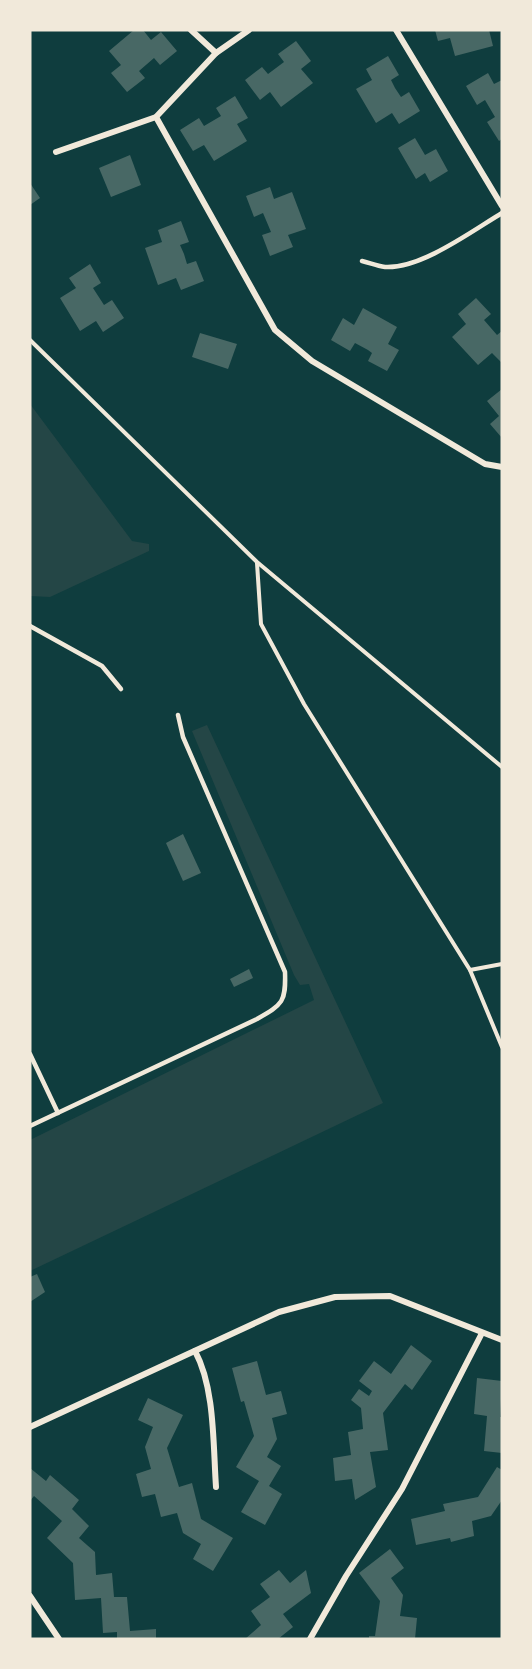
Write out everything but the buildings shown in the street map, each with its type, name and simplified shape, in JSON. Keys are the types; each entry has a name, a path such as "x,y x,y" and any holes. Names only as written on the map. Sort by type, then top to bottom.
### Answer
{"street":[{"path":"191,30 216,53"},
{"path":"56,152 156,117 216,53 249,30"},
{"path":"396,30 502,206"},
{"path":"156,117 275,330 312,361 486,464 502,467"},
{"path":"30,1427 279,1312 336,1297 390,1296 502,1340"},
{"path":"310,1639 346,1576 402,1489 482,1333"},
{"path":"195,1351 204,1366 216,1487"},
{"path":"30,1596 59,1639"}],"lane":[{"path":"363,261 386,267 412,262 438,252 502,213"},
{"path":"30,626 102,666 122,689"},
{"path":"30,1126 257,1019 277,1008 286,994 285,972 183,737 178,716"},
{"path":"30,1054 58,1113"}],"path":[{"path":"30,340 257,562 502,768"},
{"path":"257,562 261,624 304,704 470,970 502,1047"},
{"path":"470,970 502,964"}],"shaded area":[{"path":"30,404 132,541 149,544 149,551 50,597 30,596"},
{"path":"207,725 383,1103 30,1271 30,1140 314,1000 309,984 300,985 294,975 192,731"}]}
